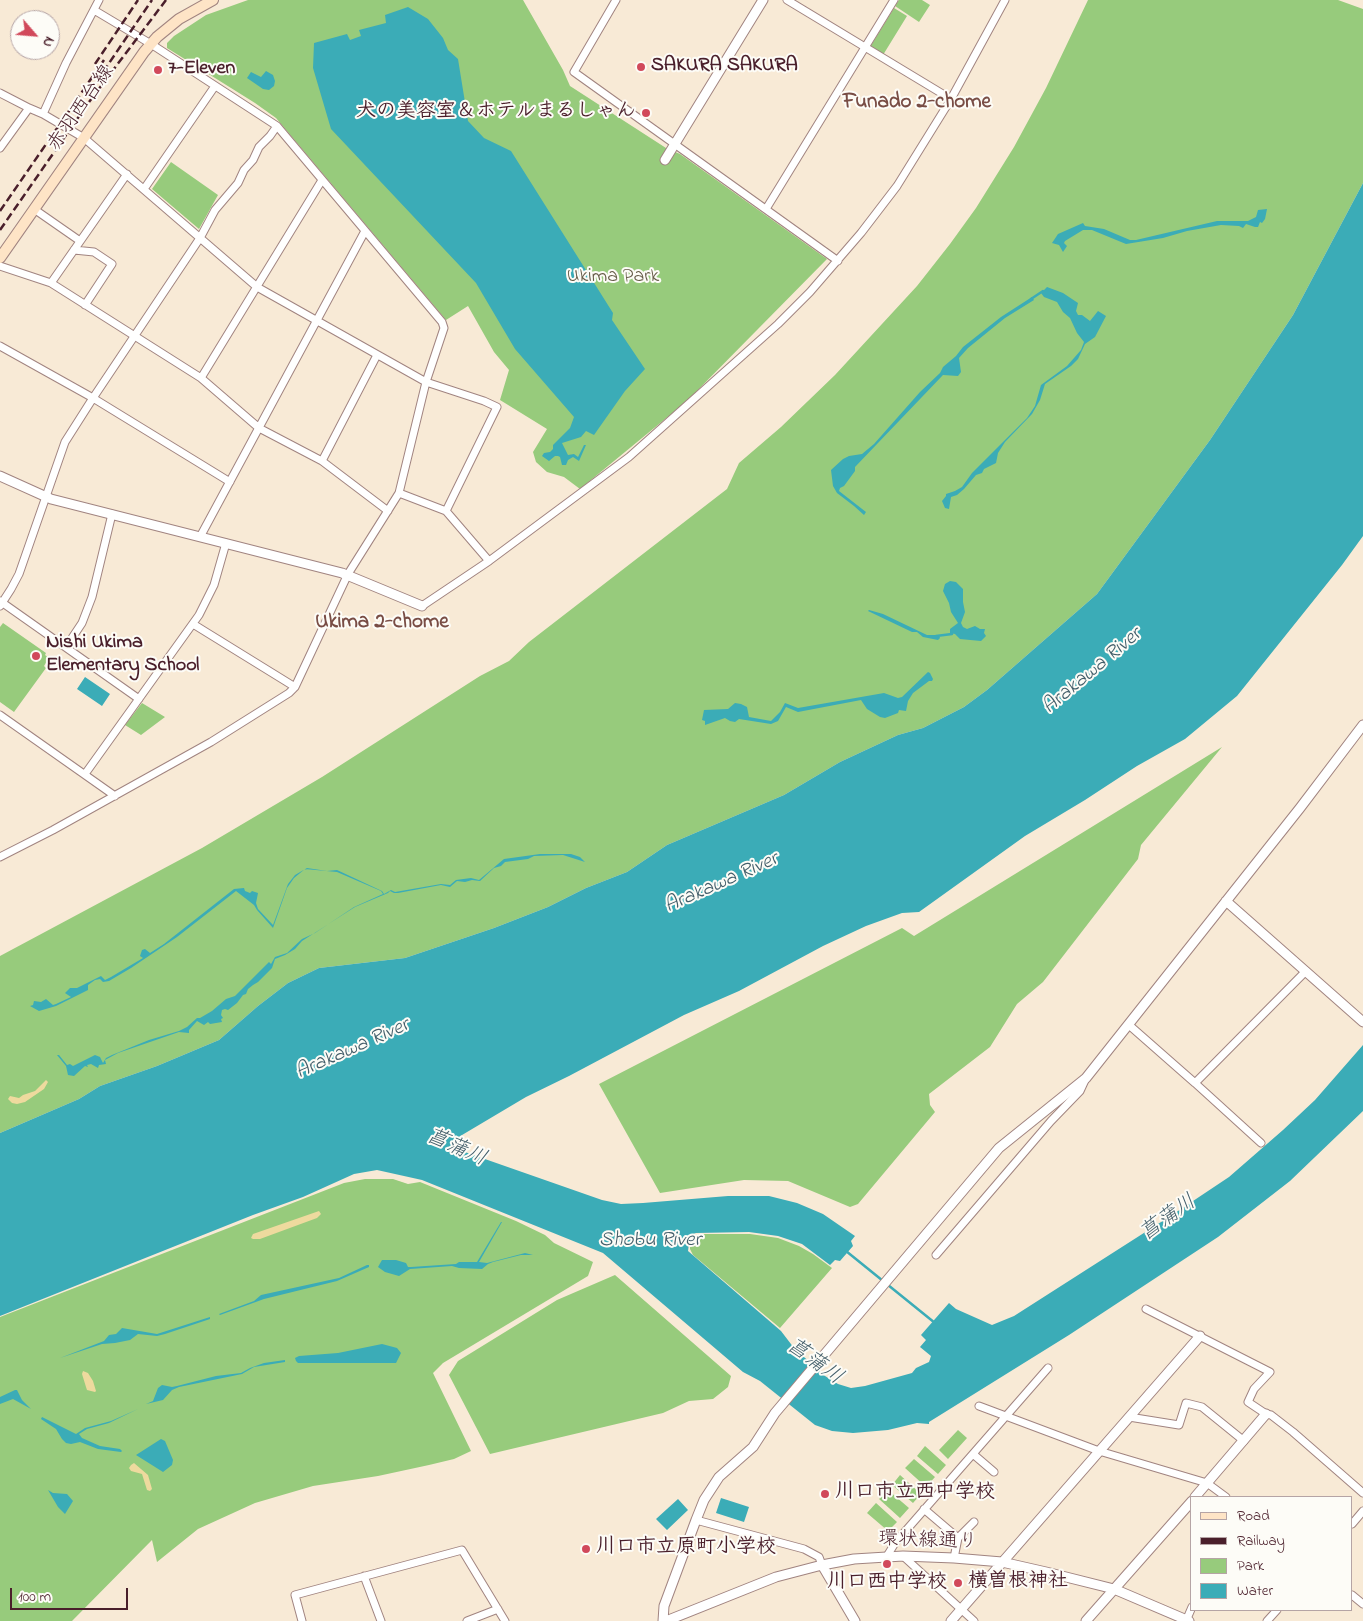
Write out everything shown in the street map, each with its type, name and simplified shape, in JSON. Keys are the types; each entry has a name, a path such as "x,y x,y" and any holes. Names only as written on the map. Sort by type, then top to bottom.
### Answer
{"main road":[{"name":"赤羽西台線","path":"0,258 151,44 179,19 205,1"}],"street":[{"path":"43,114 66,63 99,0"},
{"path":"616,0 574,72 838,260"},
{"path":"665,160 763,0"},
{"path":"788,0 951,99"},
{"path":"766,209 894,0"},
{"path":"0,476 46,497 348,574 422,606 490,561 629,457 778,324 810,292 861,233 897,186 951,99 1005,0"},
{"path":"0,857 115,796 238,725 295,688 348,574 400,493 426,382 444,328 442,322 276,126 151,44 94,10"},
{"path":"144,189 215,86"},
{"path":"0,93 43,114 84,138 256,287 426,382 497,407 446,511"},
{"path":"0,148 28,108"},
{"path":"139,699 1,603 19,574 65,442 200,238 215,210 238,183 259,147 270,136 276,126"},
{"path":"51,283 127,174"},
{"path":"201,378 322,180"},
{"path":"34,209 80,241"},
{"path":"200,537 365,231"},
{"path":"74,250 94,252 112,264 85,305"},
{"path":"0,266 51,283 201,378 259,428 322,461 388,511"},
{"path":"0,346 93,398 230,482"},
{"path":"322,461 378,354"},
{"path":"400,493 446,511 490,561"},
{"path":"66,647 82,623 92,597 112,514"},
{"path":"85,774 193,624 210,595 226,543"},
{"path":"193,624 295,688"},
{"path":"0,716 115,796"},
{"path":"665,1621 664,1606 696,1520 704,1500 719,1477 753,1447 775,1413 827,1354 999,1148 1086,1078 1290,821 1363,725"},
{"path":"1226,901 1363,1022"},
{"path":"1195,1083 1306,971"},
{"path":"1129,1025 1261,1143"},
{"path":"936,1255 1051,1121 1080,1091 1086,1078"},
{"path":"1146,1309 1270,1372 1254,1390 1248,1402 1266,1414 1271,1415 1293,1432 1363,1493"},
{"path":"952,1621 1200,1336"},
{"path":"887,1556 894,1543 1048,1368"},
{"path":"1129,1417 1179,1425 1186,1403 1202,1407 1244,1441"},
{"path":"979,1406 1099,1451 1208,1483 1225,1496"},
{"path":"1196,1496 1266,1414"},
{"path":"973,1454 994,1472"},
{"path":"1086,1621 1190,1503"},
{"path":"924,1509 958,1538"},
{"path":"1353,1523 1363,1511"},
{"path":"696,1520 804,1549 819,1557 855,1621"},
{"path":"954,1558 958,1538 974,1522"},
{"path":"302,1621 295,1595 462,1550 505,1621"},
{"path":"904,1556 974,1621"},
{"name":"環状線通り","path":"665,1621 776,1577 854,1559 904,1556 1002,1562 1075,1578 1114,1589 1187,1621"},
{"path":"364,1576 382,1621"},
{"path":"1353,1596 1363,1604"},
{"path":"467,1621 498,1609"},
{"path":"1266,1621 1276,1611"}],"green space":[{"name":"Ukima Park","path":"248,0 523,0 563,70 570,86 666,148 680,154 827,259 687,401 580,489 564,477 547,472 536,462 533,452 547,429 500,400 509,370 494,352 468,306 446,320 276,118 167,48 167,43 174,36 206,15"},
{"path":"899,0 922,0 930,5 919,22 895,6"},
{"path":"1088,0 1338,0 1363,9 1363,183 1293,315 1210,440 1097,594 987,690 964,707 923,728 898,735 840,762 784,795 667,845 627,872 586,888 548,907 494,928 405,958 319,968 288,983 219,1040 157,1066 100,1086 79,1099 0,1133 0,956 202,848 322,777 480,676 509,661 529,642 727,489 739,463 781,427 835,375 917,286 950,244 976,208 1014,147 1046,88"},
{"path":"894,8 907,16 883,55 870,47"},
{"path":"171,162 218,195 199,229 152,189"},
{"path":"3,623 46,653 45,655 49,658 44,666 46,668 14,712 0,702 0,627"},
{"path":"142,703 165,717 141,735 125,725"},
{"path":"1222,747 1141,845 1138,859 1043,982 1017,1004 990,1047 929,1094 930,1105 935,1112 858,1204 850,1207 788,1181 744,1180 660,1193 599,1084 902,928 914,936"},
{"path":"365,1179 393,1179 408,1184 420,1182 516,1221 545,1235 554,1243 593,1262 588,1276 443,1363 433,1373 471,1451 454,1459 378,1476 313,1486 255,1503 198,1529 157,1562 152,1540 72,1621 0,1621 0,1317 344,1183"},
{"path":"701,1234 750,1234 778,1238 799,1246 832,1268 780,1328 693,1255 690,1243 694,1236"},
{"path":"615,1275 731,1376 728,1387 713,1399 689,1401 663,1413 490,1454 449,1375 458,1361 557,1300"},
{"path":"958,1430 967,1438 948,1459 939,1450"},
{"path":"925,1446 946,1465 938,1474 917,1456"},
{"path":"914,1459 935,1477 926,1487 905,1468"},
{"path":"900,1475 921,1494 913,1503 892,1485"},
{"path":"888,1490 909,1508 900,1518 879,1499"},
{"path":"876,1503 897,1522 888,1531 867,1513"}],"sand":[{"path":"46,1080 48,1082 44,1089 25,1102 17,1104 12,1103 8,1099 10,1096 19,1098 35,1091"},
{"path":"319,1211 321,1214 317,1218 260,1239 251,1238 253,1234"},
{"path":"83,1371 88,1373 93,1381 95,1392 87,1390 82,1374"},
{"path":"134,1463 148,1475 152,1489 150,1491 147,1490 142,1474 131,1471 129,1468"}],"water":[{"path":"408,7 428,19 443,38 448,50 458,59 468,121 484,138 511,151 613,313 612,320 645,369 625,391 594,435 586,431 581,437 562,443 568,455 574,454 578,457 584,445 586,445 579,461 573,457 568,460 566,465 562,465 558,456 549,461 542,456 553,449 553,445 570,428 574,417 515,349 476,283 331,129 313,68 314,43 347,34 350,40 361,36 359,30 386,23 385,15"},
{"path":"266,71 273,75 275,81 274,86 269,90 263,89 247,78 251,72 261,77"},
{"path":"1363,183 1363,536 1237,696 1185,739 1137,766 1025,836 919,912 902,913 866,926 823,946 739,991 684,1015 526,1097 457,1138 455,1142 456,1147 462,1151 602,1200 621,1204 728,1196 769,1196 797,1203 823,1214 855,1236 851,1241 853,1246 840,1261 835,1260 830,1265 802,1244 778,1236 749,1232 696,1233 690,1235 688,1251 781,1331 794,1348 825,1376 838,1384 851,1388 912,1373 916,1368 929,1362 931,1356 920,1347 926,1340 921,1335 949,1303 956,1309 992,1325 1014,1316 1229,1177 1315,1100 1363,1045 1363,1111 1290,1181 1218,1237 1069,1335 929,1422 929,1424 917,1423 888,1430 853,1433 832,1431 815,1425 760,1381 743,1372 603,1253 422,1180 377,1170 354,1174 303,1197 253,1215 0,1316 0,1133 79,1099 100,1086 157,1066 219,1040 288,983 319,968 405,958 494,928 548,907 586,888 627,872 667,845 784,795 840,762 898,735 923,728 964,707 987,690 1097,594 1210,440 1293,315"},
{"path":"1267,209 1265,219 1262,223 1260,222 1258,227 1246,224 1243,228 1221,225 1126,244 1092,230 1083,230 1065,241 1064,243 1067,246 1063,252 1059,245 1052,243 1058,234 1083,223 1085,226 1104,229 1130,240 1136,240 1217,221 1248,221 1256,217 1258,210"},
{"path":"1047,287 1063,293 1078,303 1076,311 1078,315 1082,315 1090,321 1098,311 1106,316 1095,337 1085,344 1078,359 1045,384 1040,400 1032,414 1005,442 998,453 996,463 976,475 964,489 951,497 949,509 945,508 942,501 946,494 962,487 972,473 1027,418 1035,406 1041,385 1067,366 1081,350 1084,342 1077,333 1070,318 1063,312 1057,302 1044,297 1041,293"},
{"path":"1032,297 1034,300 1005,318 968,348 959,358 961,372 958,376 943,375 855,467 855,471 839,491 866,512 864,515 837,493 833,486 831,470 843,459 862,454 874,444 963,347 1001,317"},
{"path":"950,581 956,582 963,589 965,612 961,623 963,627 967,629 975,626 985,629 984,633 986,636 981,641 960,639 955,634 950,633 950,629 958,623 951,612 943,591 945,584"},
{"path":"869,610 883,614 927,635 939,635 940,638 938,640 923,637 917,632 912,632"},
{"path":"928,672 933,679 932,681 929,681 913,693 908,701 906,711 899,710 898,713 885,718 867,709 861,700 798,712 786,707 778,721 771,724 739,719 735,722 725,718 705,725 705,721 702,720 704,710 728,709 735,703 747,707 749,717 771,721 780,712 785,703 798,708 884,693 898,698 902,697"},
{"path":"85,677 110,694 102,706 77,689"},
{"path":"540,854 571,854 580,857 585,862 563,855 534,856 528,859 505,862 501,866 494,868 480,881 457,881 450,887 441,885 398,893 390,891 388,893 355,907 329,924 354,907 383,894 381,891 337,872 305,869 337,870 382,891 384,894 391,890 395,892 441,884 450,885 456,880 471,878 479,880 504,859"},
{"path":"304,870 294,878 287,888 273,928 254,905 236,891 177,937 109,981 95,980 88,985 88,990 56,1006 39,1011 30,1006 33,1005 34,1001 41,1002 46,999 53,1005 56,1004 71,997 65,993 70,988 77,988 101,976 105,980 111,977 143,958 140,956 142,950 145,949 150,953 164,944 234,889 244,888 245,891 250,893 252,891 258,893 256,903 258,909 273,925 288,884 295,875"},
{"path":"313,934 302,941 295,949 285,955 275,959 272,968 248,989 246,994 237,1003 228,1010 222,1010 222,1022 210,1024 208,1022 204,1025 197,1021 189,1030 189,1033 179,1032 118,1053 105,1060 106,1064 99,1065 98,1068 91,1064 87,1065 88,1067 85,1066 74,1076 68,1075 66,1066 57,1055 67,1065 73,1066 95,1055 100,1057 103,1063 106,1058 112,1055 149,1040 179,1031 197,1018 212,1011 226,999 235,996 269,962 271,964 275,957 287,953 302,939"},
{"path":"501,1222 479,1262 487,1263 525,1253 533,1255 521,1255 493,1262 482,1269 452,1266 410,1269 399,1276 385,1272 378,1267 382,1260 396,1260 406,1263 408,1267 477,1262"},
{"path":"367,1265 369,1267 337,1281 264,1299 219,1314 254,1301 261,1295 339,1278"},
{"path":"210,1317 210,1319 165,1334 157,1336 138,1334 130,1340 102,1344 60,1358 104,1341 109,1335 116,1334 122,1328 157,1334"},
{"path":"382,1344 397,1348 401,1353 396,1363 298,1363 295,1358 299,1356 338,1353"},
{"path":"285,1360 285,1362 254,1367 242,1374 179,1387 172,1390 163,1400 146,1404 153,1401 158,1388 162,1385 172,1387 216,1376 241,1373 250,1368 264,1363"},
{"path":"17,1390 22,1400 31,1409 13,1399 0,1404 0,1397"},
{"path":"138,1409 109,1423 87,1429 79,1434 82,1438 100,1446 120,1449 121,1452 98,1449 80,1442 66,1443 56,1429 41,1419 42,1417 76,1434 85,1428 111,1421"},
{"path":"161,1439 165,1441 173,1460 172,1465 163,1472 136,1455"},
{"path":"48,1490 53,1493 67,1494 73,1501 65,1514 58,1507"},
{"path":"721,1498 749,1507 744,1522 716,1513"},
{"path":"678,1499 688,1510 667,1530 656,1519"}],"waterway":[{"path":"1031,299 1043,291"},
{"path":"936,636 952,634"},
{"path":"846,1251 935,1323"}],"railway":[{"path":"95,64 138,0"},
{"path":"103,72 152,0"},
{"path":"0,230 89,102 166,0"},
{"path":"0,211 104,60"}],"place":[{"name":"SAKURA SAKURA","path":"641,67"},
{"name":"7-Eleven","path":"158,70"},
{"name":"犬の美容室＆ホテルまるしゃん","path":"646,113"},
{"name":"Nishi Ukima Elementary School","path":"36,656"},
{"name":"川口市立西中学校","path":"825,1494"},
{"name":"川口市立原町小学校","path":"586,1549"},
{"name":"川口西中学校","path":"887,1564"},
{"name":"横曽根神社","path":"958,1583"}],"district":[{"name":"Funado 2-chome","path":"917,104"},
{"name":"Ukima 2-chome","path":"382,624"}],"water label":[{"name":"Arakawa River","path":"1093,672"},
{"name":"Arakawa River","path":"722,884"},
{"name":"Arakawa River","path":"353,1050"},
{"name":"菖蒲川","path":"456,1149"},
{"name":"菖蒲川","path":"1169,1219"},
{"name":"Shobu River","path":"650,1242"},
{"name":"菖蒲川","path":"814,1363"}]}
